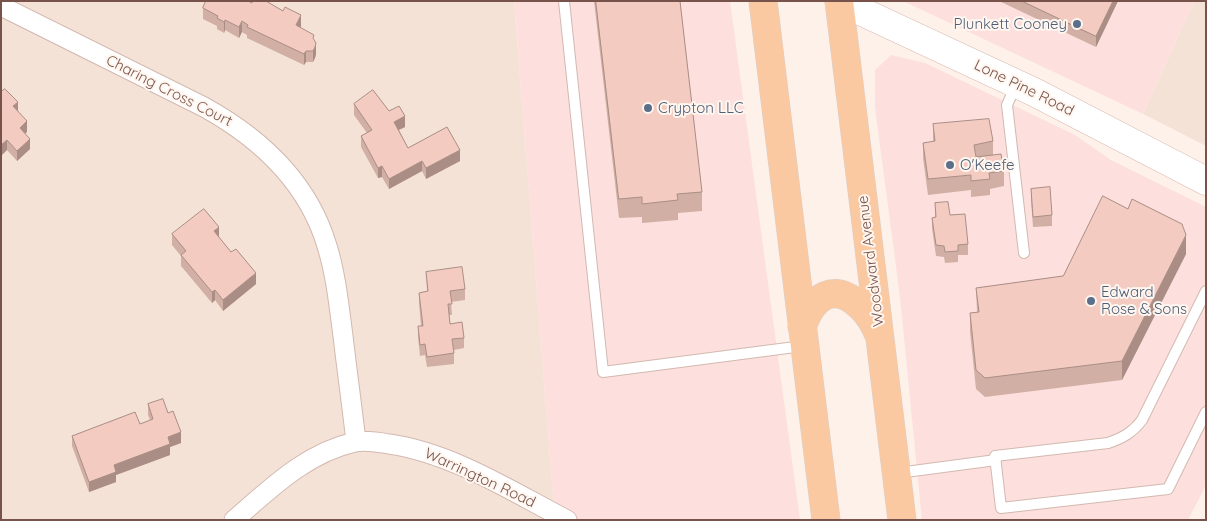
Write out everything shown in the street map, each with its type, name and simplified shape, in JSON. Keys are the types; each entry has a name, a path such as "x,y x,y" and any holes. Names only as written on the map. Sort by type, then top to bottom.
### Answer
{"main road":[{"path":"763,1 826,520"},
{"name":"Woodward Avenue","path":"839,1 902,520"},
{"path":"803,337 810,309 815,302 830,294 838,294 846,295 862,309 875,324 880,340"}],"street":[{"name":"Lone Pine Road","path":"839,1 1106,128 1206,181"},
{"name":"Charing Cross Court","path":"1,6 232,122 269,152 282,167 307,202 327,244 335,279 356,442"},
{"name":"Warrington Road","path":"234,520 272,486 294,470 322,454 356,442 376,442 411,447 437,455 567,520"}],"lane":[{"path":"564,1 603,372 803,337"},
{"path":"1016,84 1007,105 1024,253"},
{"path":"1206,291 1142,420 1132,432 1108,442 995,456 1001,508 1168,489 1206,412"},
{"path":"896,473 996,460"}],"shaded area":[{"path":"1,1 514,1 554,508 568,520 1,520"},
{"path":"514,1 730,1 800,520 580,520 554,509"},
{"path":"903,1 1194,1 1143,114"},
{"path":"1194,1 1206,1 1206,146 1143,114"},
{"path":"891,55 925,63 1075,135 1111,160 1206,207 1206,485 1188,520 922,520 900,297 875,108 875,70"}],"building":[{"path":"206,1 248,1 252,3 252,1 266,1 283,11 285,7 301,15 296,25 314,35 315,47 313,51 306,51 304,54 247,27 248,25 242,21 239,27 225,20 224,22 217,18 218,16 203,8"},
{"name":"Crypton LLC","path":"596,1 680,1 702,192 677,194 678,200 642,204 642,197 619,199"},
{"path":"1022,1 1113,1 1096,36"},
{"path":"5,89 18,102 13,106 27,121 20,128 30,139 17,151 7,140 1,145 1,92"},
{"path":"373,90 389,111 399,106 405,116 394,122 408,148 447,127 460,150 426,168 422,161 389,179 382,166 378,168 361,136 372,130 354,104"},
{"path":"989,119 993,141 974,145 976,157 1001,154 1004,171 989,173 990,179 971,181 971,175 928,179 923,143 935,141 933,124"},
{"path":"1050,187 1052,215 1033,217 1031,189"},
{"name":"Edward Rose & Sons","path":"1103,196 1128,209 1132,199 1182,224 1186,235 1122,361 985,378 976,370 970,313 979,312 976,288 1063,276"},
{"path":"948,202 950,215 965,214 968,244 958,245 958,251 945,252 944,246 936,245 932,218 936,217 935,203"},
{"path":"204,209 219,227 214,231 231,252 236,249 256,273 223,300 215,290 212,292 181,255 186,251 172,234"},
{"path":"462,267 465,289 450,291 452,304 448,304 450,324 462,322 464,338 452,339 454,353 427,357 425,344 420,345 418,326 423,326 419,293 428,291 426,272"},
{"path":"163,399 168,413 173,411 181,432 168,437 170,444 114,465 116,472 89,482 72,436 135,412 140,424 153,419 148,404"}],"place":[{"name":"Plunkett Cooney","path":"1077,24"},
{"name":"Crypton LLC","path":"648,108"},
{"name":"O'Keefe","path":"950,165"},
{"name":"Edward Rose & Sons","path":"1091,301"}]}
